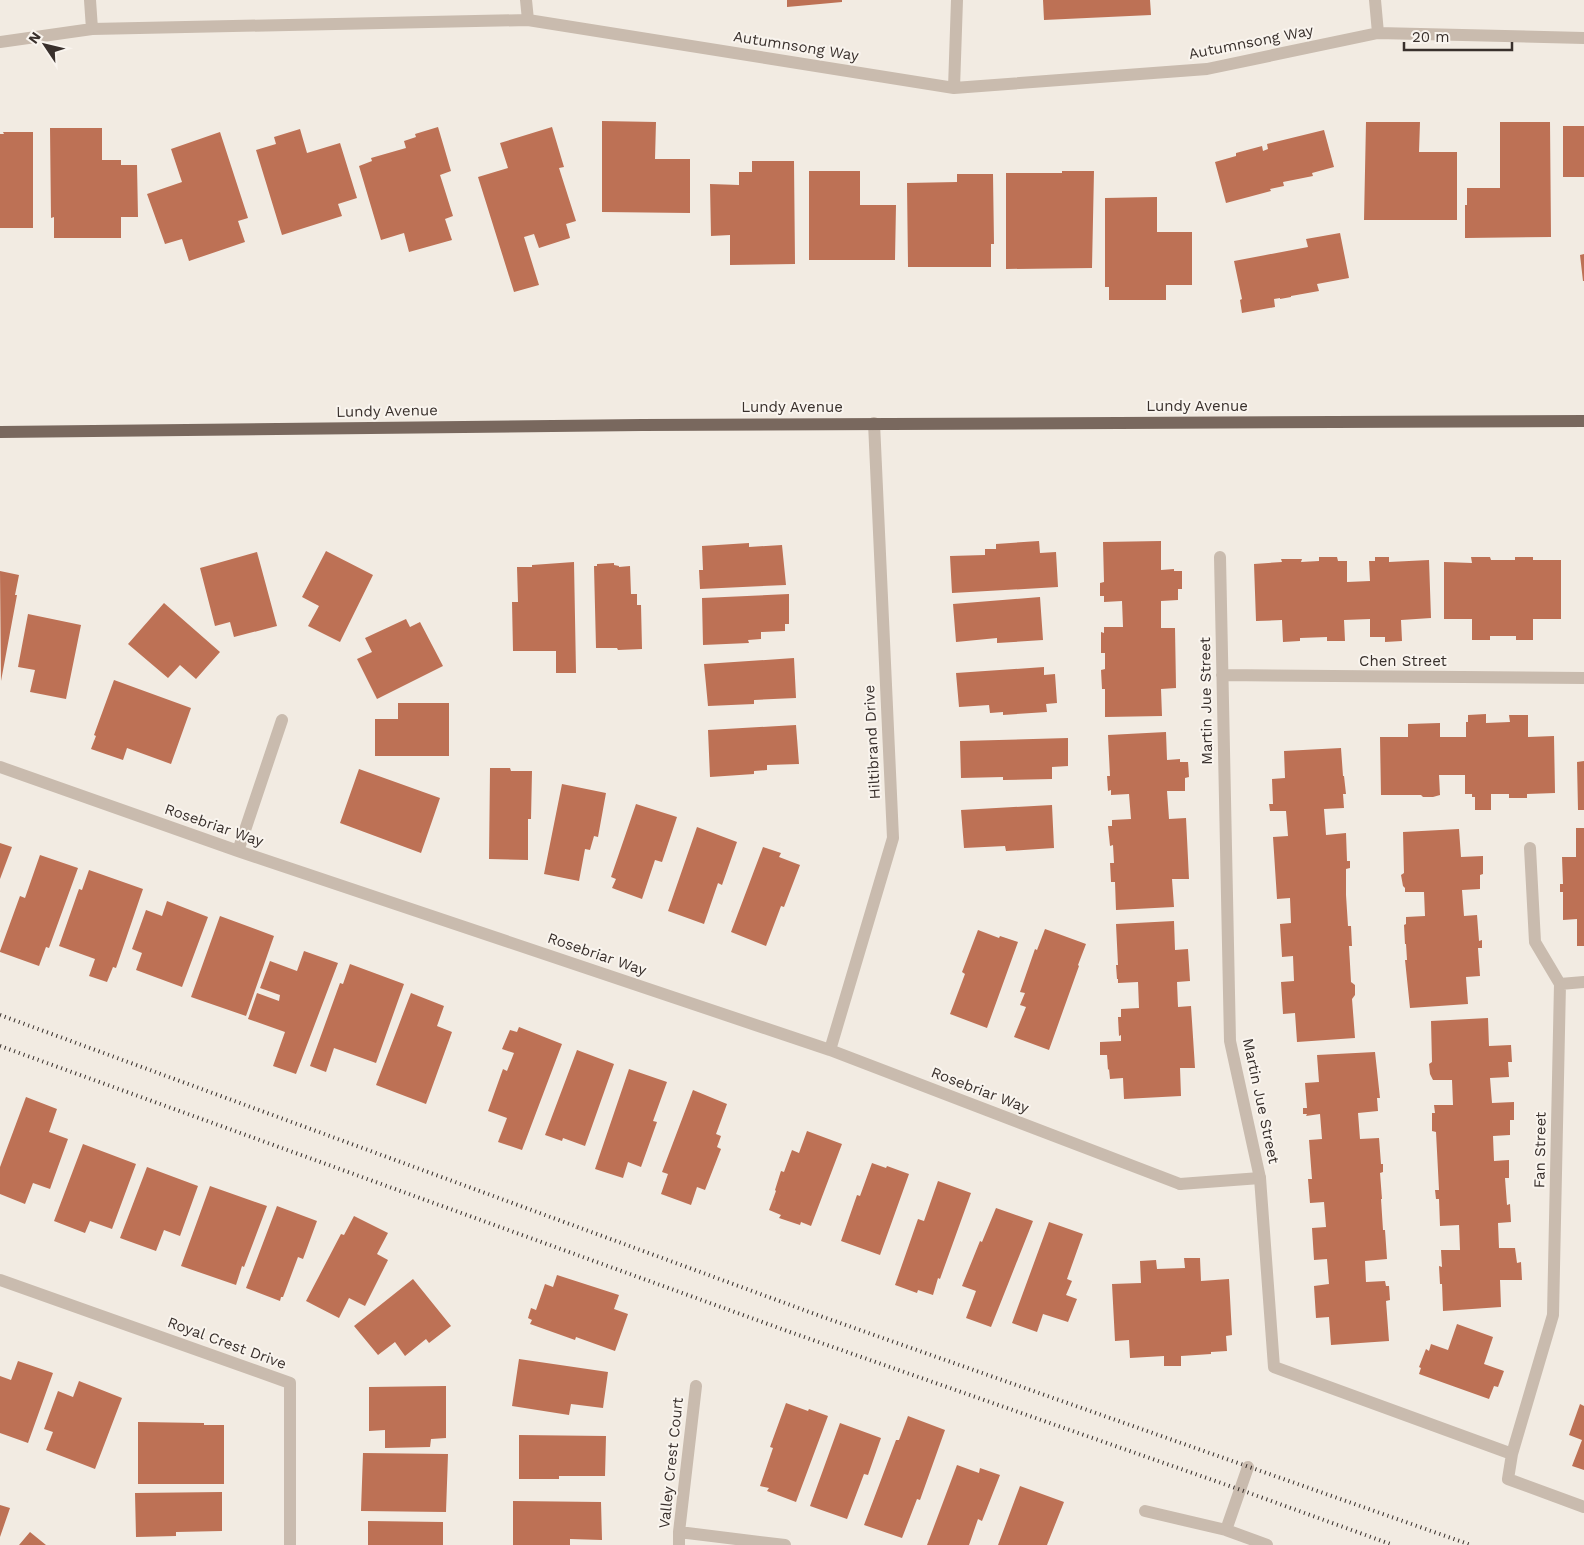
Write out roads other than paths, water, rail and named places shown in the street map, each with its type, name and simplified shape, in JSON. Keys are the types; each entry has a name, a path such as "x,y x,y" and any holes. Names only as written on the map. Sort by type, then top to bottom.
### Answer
{"main road":[{"name":"Lundy Avenue","path":"0,432 874,423 1584,421"}],"street":[{"path":"90,0 92,29"},
{"path":"526,0 528,20"},
{"path":"954,88 957,0"},
{"path":"1376,0 1378,33"},
{"name":"Autumnsong Way","path":"0,42 92,29 528,20 954,88 1206,69 1378,33 1584,38"},
{"name":"Hiltibrand Drive","path":"830,1050 893,838 874,423"},
{"name":"Martin Jue Street","path":"1220,558 1230,1040 1260,1178 1274,1367 1512,1454"},
{"name":"Chen Street","path":"1222,676 1584,678"},
{"path":"238,851 282,720"},
{"name":"Rosebriar Way","path":"0,767 238,851 830,1050 1180,1184 1260,1178"},
{"path":"1530,848 1535,942 1560,984 1584,982"},
{"name":"Fan Street","path":"1560,984 1553,1315 1512,1454 1508,1480 1584,1507"},
{"name":"Royal Crest Drive","path":"0,1280 290,1383 290,1545"},
{"name":"Valley Crest Court","path":"679,1545 696,1386"},
{"path":"1226,1530 1248,1467"},
{"path":"1145,1511 1226,1530 1267,1545"},
{"path":"679,1532 785,1545"}],"railway":[{"path":"0,1015 823,1317 1471,1545"},
{"path":"0,1046 790,1332 1393,1545"}]}
